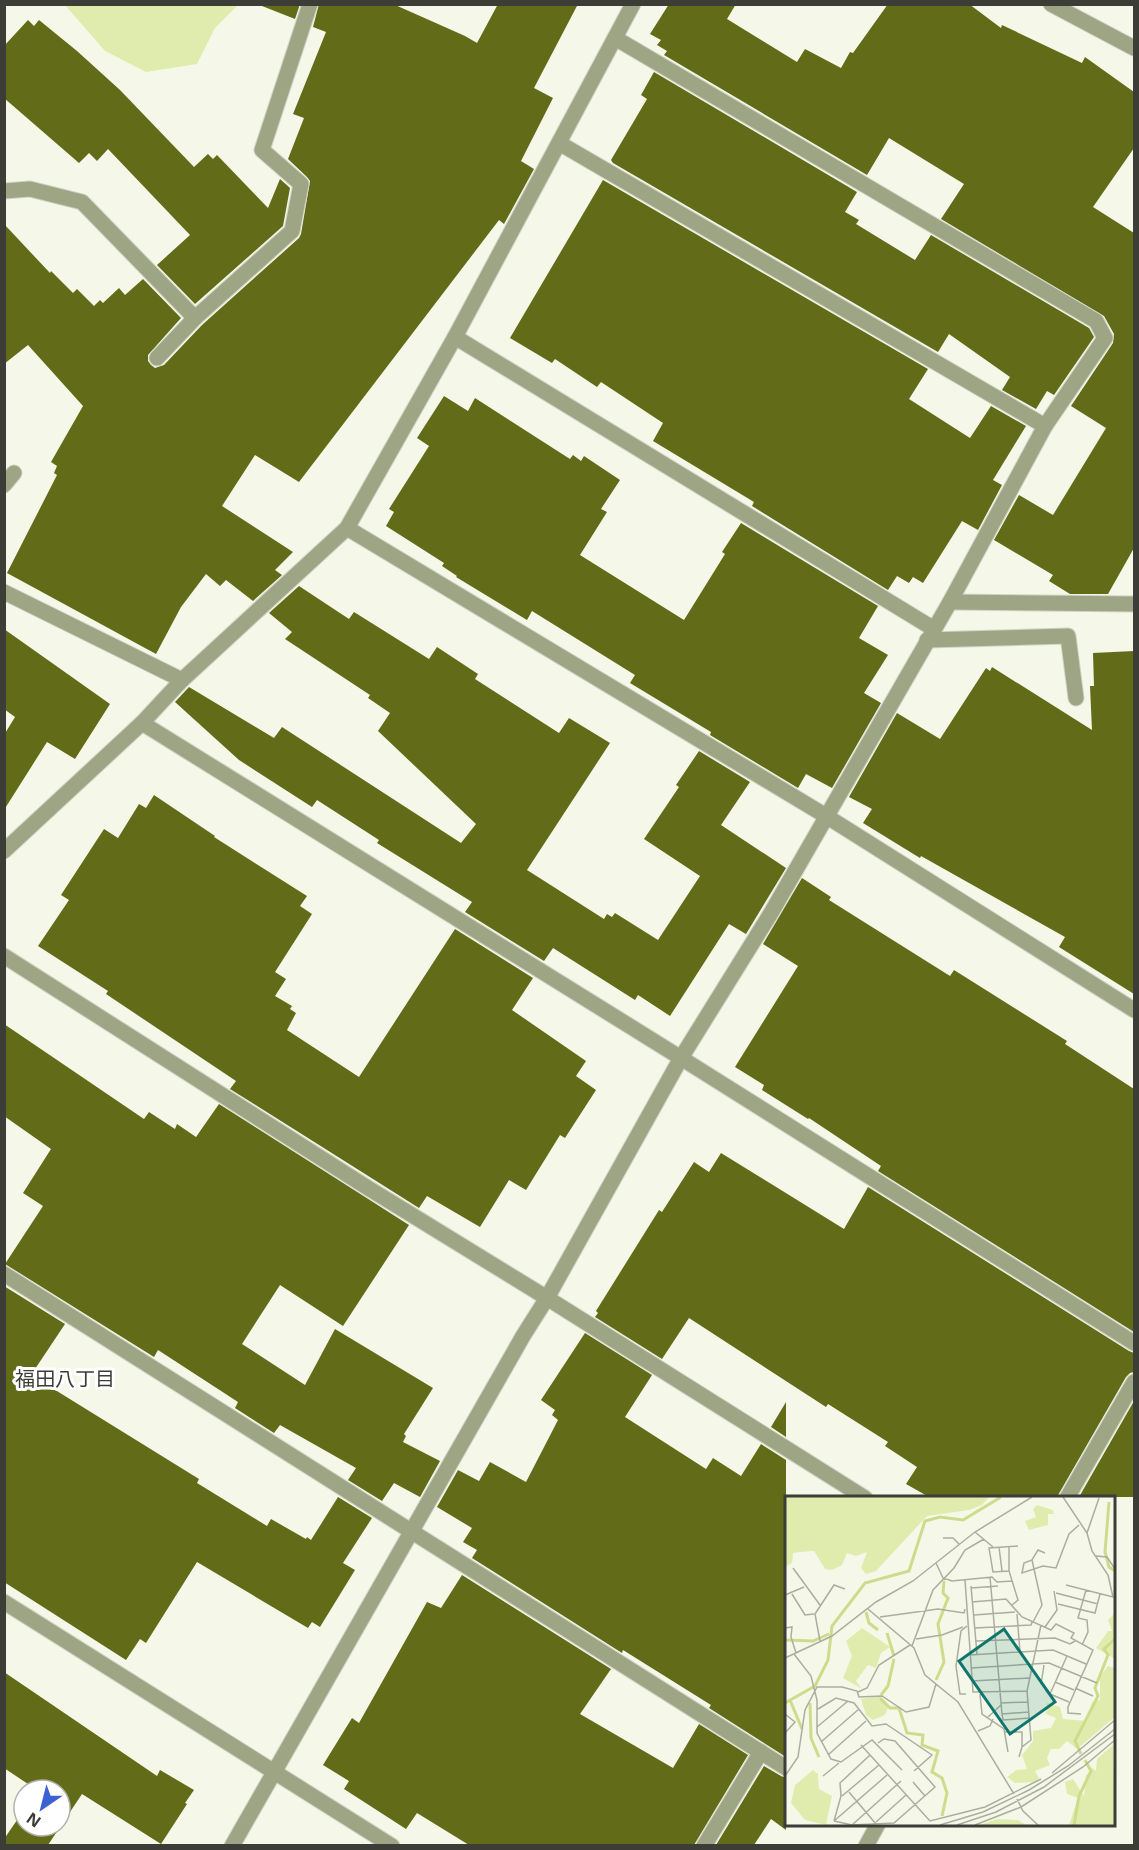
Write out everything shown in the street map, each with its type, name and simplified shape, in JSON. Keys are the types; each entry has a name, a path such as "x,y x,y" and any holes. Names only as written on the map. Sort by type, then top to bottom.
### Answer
{"street":[{"path":"157,358 195,318 292,231 301,184 262,150 310,4"},
{"path":"4,851 142,723 182,680 347,528 455,337 633,4"},
{"path":"1051,4 1134,48"},
{"path":"232,1845 523,1336 547,1298 681,1058 771,913 950,602 1045,426 1105,338 1096,321 615,38"},
{"path":"559,143 1045,426"},
{"path":"4,191 30,189 82,202 195,318"},
{"path":"455,337 931,634 1068,636 1076,698"},
{"path":"347,528 826,816 1134,1010"},
{"path":"4,592 182,680"},
{"path":"950,602 1134,604"},
{"path":"142,723 1134,1343"},
{"path":"4,956 368,1188 863,1496"},
{"path":"4,1274 785,1767"},
{"path":"1068,1496 1134,1382"},
{"path":"4,1602 392,1845"},
{"path":"704,1845 761,1752"},
{"path":"866,1845 876,1826"}],"green space":[{"path":"65,5 238,5 215,28 197,64 146,72 105,51"}],"building":[{"path":"262,4 300,4 295,19 262,6"},
{"path":"319,4 393,4 477,43 498,4 578,4 534,88 553,98 521,161 534,169 504,224 499,220 299,482 255,455 222,506 293,552 275,570 282,575 253,601 226,580 220,586 206,574 181,607 156,654 7,573 57,475 54,473 57,466 51,462 83,406 28,345 4,364 4,224 50,273 51,271 73,293 77,289 94,306 100,300 103,303 119,288 125,295 143,279 181,318 148,355 148,361 155,368 164,365 202,325 301,234 310,181 288,159 304,118 293,114 326,32 313,27"},
{"path":"669,4 736,4 727,19 797,62 805,49 841,68 850,52 853,53 888,4 969,4 1001,28 1002,25 1082,63 1085,57 1134,92 1134,148 1093,207 1134,233 1134,548 1108,594 1070,594 1049,581 1053,575 994,540 1019,495 1053,515 1106,428 1071,406 1113,343 1114,334 1104,316 941,219 964,184 889,138 867,175 664,55 667,51 657,45 661,40 650,34"},
{"path":"28,20 34,26 39,20 77,51 120,90 194,167 208,154 213,159 217,155 268,208 280,179 290,188 283,226 195,304 157,265 190,235 108,149 97,161 89,153 79,163 4,98 4,46"},
{"path":"654,72 857,192 845,212 859,220 856,224 915,260 931,235 1089,328 1094,337 1054,395 1047,391 1036,409 1002,390 1010,377 949,334 938,352 613,163 611,160 647,99 641,95"},
{"path":"603,180 928,369 909,399 970,438 991,406 1026,426 993,480 1002,485 978,530 962,521 923,583 913,577 909,583 897,576 888,590 752,506 754,502 653,441 663,423 601,382 597,387 555,359 552,363 510,338"},
{"path":"444,396 468,411 475,398 570,459 573,455 581,461 584,456 620,480 601,509 607,512 580,555 684,620 725,554 722,552 741,523 878,606 859,638 888,655 864,693 881,703 832,788 806,774 798,788 630,683 635,675 532,611 527,620 456,577 442,566 444,563 386,526 394,512 389,509 429,446 417,438"},
{"path":"299,586 349,619 354,612 429,659 437,647 478,674 475,679 559,733 569,718 610,743 527,870 604,919 607,914 612,917 615,913 658,940 700,876 644,839 679,787 676,785 699,751 750,782 721,825 786,868 746,934 729,924 670,1016 638,995 635,1000 553,948 544,961 465,912 472,902 377,843 379,840 317,800 312,807 239,760 175,702 189,687 274,738 282,727 461,843 476,824 378,731 390,713 368,698 370,695 285,639 292,632 269,613"},
{"path":"4,629 110,704 75,759 47,742 4,810 4,735 15,717 4,709"},
{"path":"1134,651 1134,994 1059,947 1065,937 921,856 920,858 863,823 872,809 849,797 897,713 940,739 986,668 990,671 992,667 1092,730 1090,686 1094,686 1093,653"},
{"path":"154,795 214,837 307,896 300,906 312,914 275,972 286,979 275,996 292,1006 290,1009 296,1013 287,1030 359,1077 455,929 533,978 512,1010 586,1061 576,1076 596,1090 565,1138 560,1135 526,1190 509,1180 480,1227 427,1196 419,1208 230,1089 236,1081 106,994 108,991 38,946 69,900 61,895 104,829 118,838 139,804 146,808"},
{"path":"802,878 831,897 829,900 950,976 954,970 1067,1041 1065,1044 1134,1089 1134,1332 878,1171 881,1166 762,1090 764,1085 735,1067 798,966 763,944"},
{"path":"4,1024 144,1119 149,1112 175,1129 177,1124 196,1137 219,1104 409,1225 343,1326 280,1285 242,1344 305,1385 335,1329 433,1388 404,1434 406,1436 403,1442 440,1461 420,1497 394,1483 382,1501 348,1480 356,1468 280,1425 274,1433 235,1408 238,1402 158,1350 154,1357 5,1264 43,1206 23,1193 51,1149 4,1116"},
{"path":"721,1153 844,1229 868,1187 1134,1353 1134,1372 1126,1377 1058,1496 927,1496 906,1484 917,1467 885,1446 888,1442 828,1404 826,1407 689,1318 662,1359 595,1317 598,1313 596,1311 659,1210 662,1212 694,1162 709,1172"},
{"path":"4,1286 65,1324 31,1375 199,1479 197,1483 267,1526 271,1519 311,1540 338,1497 372,1518 343,1563 355,1570 320,1627 312,1622 308,1628 197,1562 146,1643 140,1639 126,1660 4,1582"},
{"path":"585,1333 652,1375 625,1417 706,1469 713,1458 741,1476 761,1444 786,1460 785,1756 709,1708 711,1705 623,1650 622,1653 472,1558 477,1550 463,1542 472,1528 437,1507 458,1470 479,1481 490,1462 526,1482 558,1420 552,1415 555,1410 541,1400"},
{"path":"1134,1401 1134,1497 1080,1496"},
{"path":"786,1402 786,1437 771,1427"},
{"path":"462,1575 611,1669 580,1714 673,1768 699,1724 748,1755 694,1845 469,1845 417,1813 406,1829 344,1789 349,1781 323,1765 352,1718 359,1723 427,1602 441,1608"},
{"path":"4,1672 157,1776 160,1770 194,1790 161,1844 82,1794 72,1809 72,1778 19,1778 4,1768"},
{"path":"764,1766 785,1778 786,1830 771,1819 754,1845 716,1845"},
{"path":"12,1827 12,1838 53,1838 48,1845 4,1845 4,1839"}],"district":[{"name":"福田八丁目","path":"65,1379"}]}
